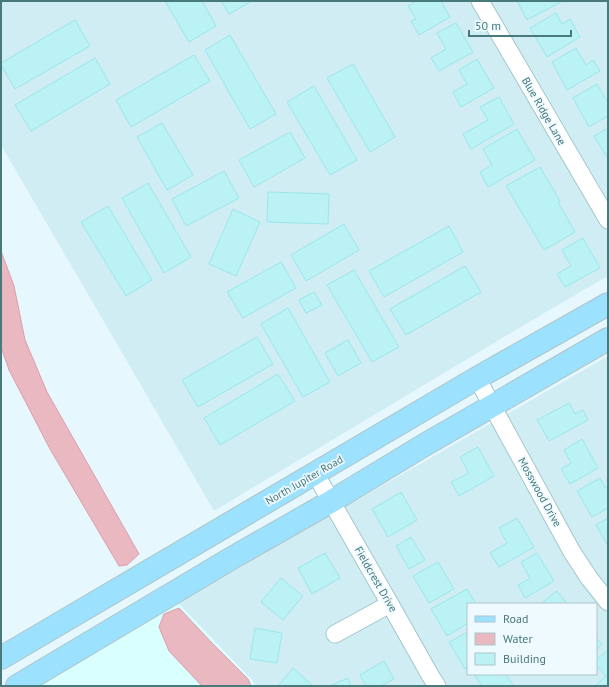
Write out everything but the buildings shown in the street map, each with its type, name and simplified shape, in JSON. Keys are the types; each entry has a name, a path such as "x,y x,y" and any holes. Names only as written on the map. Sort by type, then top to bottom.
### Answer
{"main road":[{"name":"North Jupiter Road","path":"1,658 477,378 608,304"},
{"path":"17,686 232,558 608,339"},
{"path":"67,619 77,650"}],"street":[{"name":"Blue Ridge Lane","path":"480,1 608,220"},
{"name":"Mosswood Drive","path":"477,378 572,552 589,578 608,602"},
{"name":"Fieldcrest Drive","path":"315,473 437,686"},
{"path":"335,634 390,604"}],"shaded area":[{"path":"1,1 608,1 608,276 214,511 1,145"},
{"path":"608,356 608,686 255,686 252,680 178,603"},
{"path":"178,603 252,680 255,686 40,686"}],"water":[{"path":"1,251 14,286 25,340 47,392 139,554 127,565 119,566 50,449 9,370 1,347"},
{"path":"179,608 248,679 251,686 202,686 169,651 159,627 164,614"}]}
